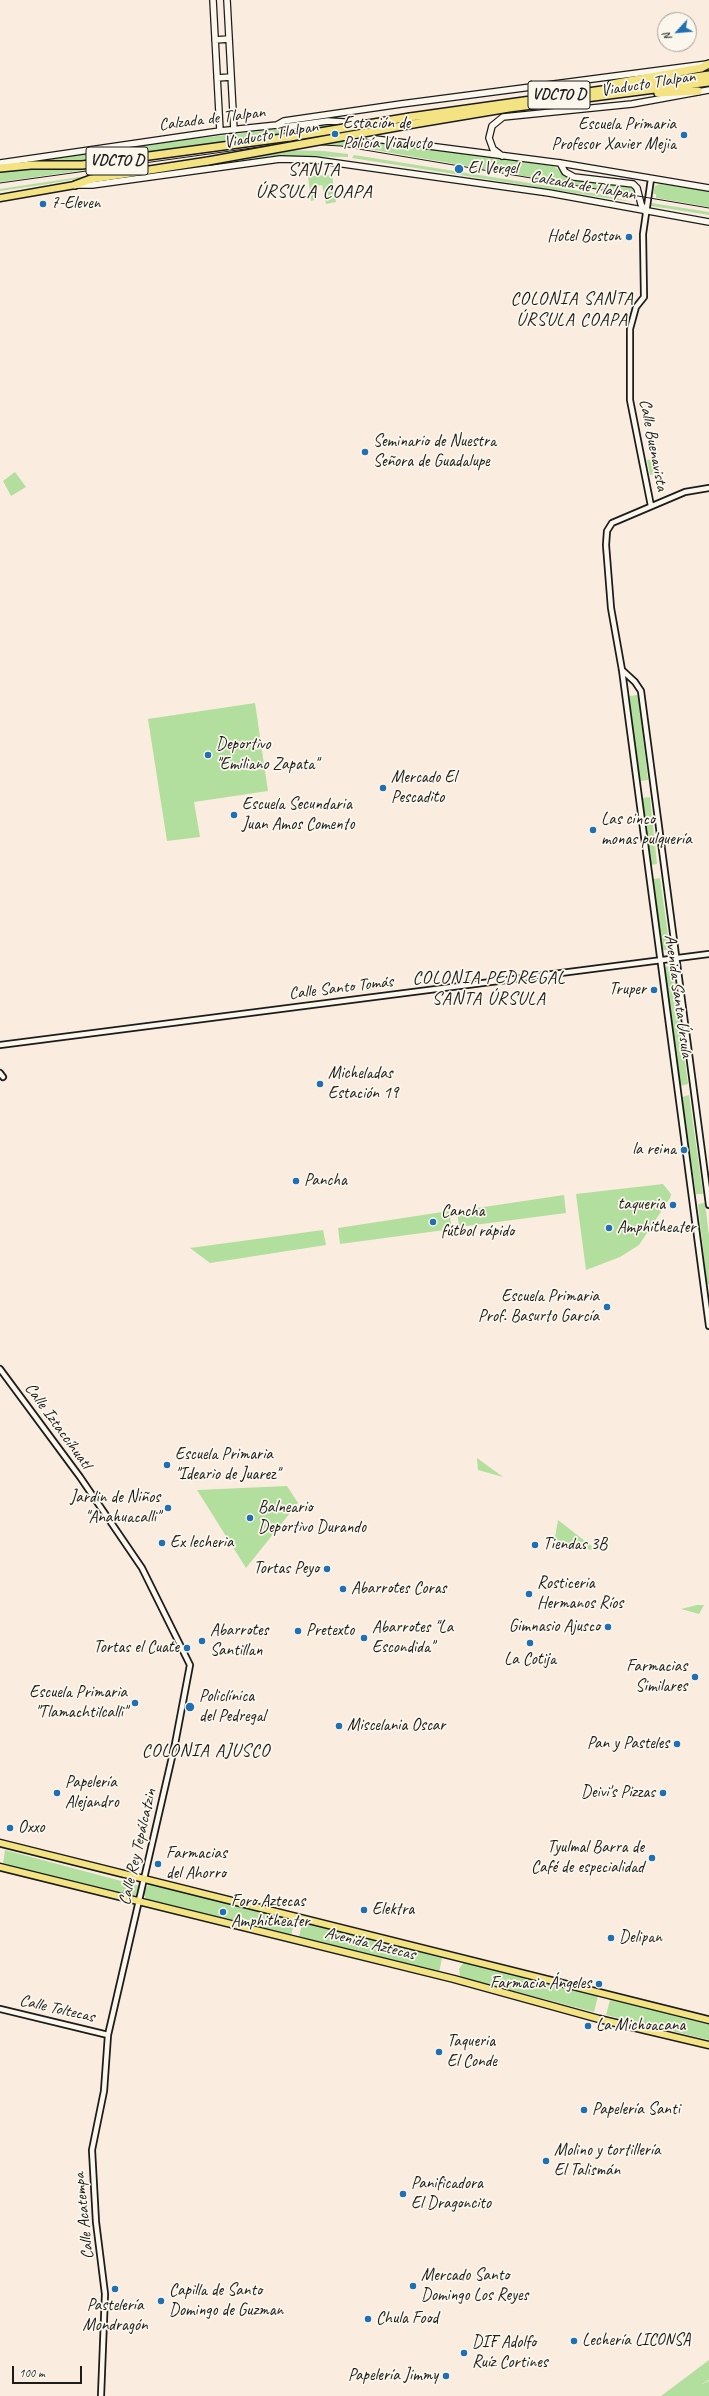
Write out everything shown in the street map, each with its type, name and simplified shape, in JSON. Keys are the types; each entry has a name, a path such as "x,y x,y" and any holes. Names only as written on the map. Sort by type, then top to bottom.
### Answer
{"highway":[{"path":"606,88 620,81 672,73 709,64"},
{"name":"Viaducto Tlalpan","path":"76,185 91,179 208,161 411,120 606,88 709,75"},
{"name":"Viaducto Tlalpan","path":"0,168 31,165 77,166 234,146 411,120 709,82"},
{"path":"628,93 644,95 698,91"}],"main road":[{"path":"213,0 220,131"},
{"path":"227,0 234,130"},
{"path":"215,40 229,39"},
{"name":"Viaducto Tlalpan","path":"277,125 284,121 401,104 709,64"},
{"path":"216,78 231,77"},
{"name":"Viaducto Tlalpan","path":"506,158 493,149 489,138 492,126 502,117 632,104 709,90"},
{"name":"Calzada de Tlalpan","path":"0,163 220,131 277,125 284,127 328,121 344,122 356,131 375,139 506,158 560,163 709,188"},
{"name":"Calzada de Tlalpan","path":"0,198 76,185 92,185 280,159 315,160 549,193 709,222"},
{"path":"560,163 565,172 574,177 633,184 637,188 640,203 645,211"},
{"name":"Avenida Aztecas","path":"0,1843 709,2020"},
{"name":"Avenida Aztecas","path":"0,1867 709,2045"}],"street":[{"path":"645,211 651,179"},
{"name":"Calle Buenavista","path":"645,211 642,265 644,297 636,307 630,329 630,400 652,506"},
{"path":"652,506 685,492 709,488"},
{"name":"Avenida Santa Úrsula","path":"652,506 612,523 607,531 606,545 611,608 622,670 709,1326"},
{"name":"Avenida Santa Úrsula","path":"622,670 635,682 641,691 709,1205"},
{"name":"Calle Santo Tomás","path":"0,1045 709,954"},
{"name":"Calle Iztaccíhuatl","path":"0,1369 80,1477 142,1568 190,1665"},
{"name":"Calle Rey Tepálcatzin","path":"108,2035 175,1744 190,1665"},
{"name":"Calle Toltecas","path":"0,2009 108,2035"},
{"name":"Calle Acatempa","path":"101,2396 105,2294 92,2164 105,2085 108,2035"}],"green space":[{"path":"323,124 344,126 344,136 354,136 353,147 290,142 290,134 75,164 18,163 191,139"},
{"path":"362,136 375,142 553,166 574,179 595,183 621,184 633,187 635,190 633,195 363,148"},
{"path":"218,150 0,182 0,171 33,168 76,169"},
{"path":"280,150 323,151 348,154 348,157 272,156 209,164"},
{"path":"354,155 598,194 632,202 352,158"},
{"path":"146,167 42,185 0,191 0,189"},
{"path":"332,175 336,202 326,204 322,185 314,186 317,199 311,201 308,176"},
{"path":"660,184 709,191 709,207 656,198 656,194 653,194 655,186"},
{"path":"651,203 709,212 709,215 651,206"},
{"path":"653,459 656,474 650,475 647,460"},
{"path":"15,472 26,487 11,496 3,481"},
{"path":"638,695 648,780 640,781 629,696"},
{"name":"Deportivo \"Emiliano Zapata\"","path":"255,703 268,791 194,802 200,837 167,841 148,719"},
{"path":"650,797 657,864 650,865 642,798"},
{"path":"660,878 670,950 662,950 653,879"},
{"path":"672,965 688,1084 680,1086 665,967"},
{"path":"689,1095 703,1194 696,1194 682,1097"},
{"path":"663,1184 671,1194 670,1198 639,1245 620,1257 586,1270 576,1194"},
{"path":"564,1195 566,1213 459,1227 457,1211"},
{"path":"705,1203 709,1236 709,1284 707,1285 698,1204"},
{"path":"449,1211 452,1229 340,1244 338,1228"},
{"path":"323,1230 326,1245 210,1263 190,1248"},
{"path":"477,1458 503,1477 478,1470"},
{"name":"Balneario Deportivo Durando","path":"287,1486 298,1503 246,1568 197,1490"},
{"path":"558,1520 585,1541 598,1551 554,1543"},
{"path":"704,1605 699,1614 681,1609"},
{"path":"5,1850 140,1886 139,1898 3,1864"},
{"path":"149,1885 295,1919 291,1936 146,1899 142,1891"},
{"path":"303,1920 442,1958 439,1973 299,1937"},
{"path":"464,1962 598,1996 594,2012 460,1977 459,1969"},
{"path":"610,2000 709,2023 709,2040 606,2015"},
{"path":"709,2360 709,2380 700,2385 709,2381 709,2396 661,2396"}],"tram line":[{"path":"0,183 288,143 341,146 709,208"}],"place":[{"name":"Estación de Policía Viaducto","path":"335,134"},
{"name":"Escuela Primaria Profesor Xavier Mejia","path":"684,135"},
{"name":"El Vergel","path":"459,169"},
{"name":"7-Eleven","path":"43,204"},
{"name":"Hotel Boston","path":"629,237"},
{"name":"Seminario de Nuestra Señora de Guadalupe","path":"365,452"},
{"name":"Deportivo \"Emiliano Zapata\"","path":"208,755"},
{"name":"Mercado El Pescadito","path":"383,788"},
{"name":"Escuela Secundaria Juan Amos Comento","path":"234,815"},
{"name":"Las cinco monas pulquería","path":"593,830"},
{"name":"Truper","path":"654,990"},
{"name":"Micheladas Estación 19","path":"320,1084"},
{"name":"la reina","path":"684,1150"},
{"name":"Pancha","path":"296,1181"},
{"name":"taqueria","path":"673,1205"},
{"name":"Cancha fútbol rápido","path":"433,1222"},
{"name":"Amphitheater","path":"609,1228"},
{"name":"Escuela Primaria Prof. Basurto García","path":"607,1307"},
{"name":"Escuela Primaria \"Ideario de Juarez\"","path":"167,1465"},
{"name":"Jardin de Niños \"Anahuacalli\"","path":"168,1508"},
{"name":"Balneario Deportivo Durando","path":"250,1518"},
{"name":"Ex lecheria","path":"162,1543"},
{"name":"Tiendas 3B","path":"535,1545"},
{"name":"Tortas Peyo","path":"327,1569"},
{"name":"Abarrotes Coras","path":"343,1589"},
{"name":"Rosticeria Hermanos Ríos","path":"529,1594"},
{"name":"Gimnasio Ajusco","path":"608,1627"},
{"name":"Pretexto","path":"298,1631"},
{"name":"Abarrotes \"La Escondida\"","path":"364,1638"},
{"name":"Abarrotes Santillan","path":"202,1641"},
{"name":"La Cotija","path":"530,1643"},
{"name":"Tortas el Cuate","path":"187,1648"},
{"name":"Farmacias Similares","path":"695,1677"},
{"name":"Escuela Primaria \"Tlamachtilcalli\"","path":"135,1703"},
{"name":"Policlínica del Pedregal","path":"190,1707"},
{"name":"Miscelania Oscar","path":"339,1726"},
{"name":"Pan y Pasteles","path":"677,1744"},
{"name":"Papelería Alejandro","path":"57,1793"},
{"name":"Deivi's Pizzas","path":"663,1793"},
{"name":"Oxxo","path":"10,1828"},
{"name":"Tyulmal Barra de Café de especialidad","path":"652,1858"},
{"name":"Farmacias del Ahorro","path":"158,1864"},
{"name":"Elektra","path":"364,1910"},
{"name":"Foro Aztecas Amphitheater","path":"223,1912"},
{"name":"Delipan","path":"611,1938"},
{"name":"Farmacia Ángeles","path":"599,1984"},
{"name":"La Michoacana","path":"588,2026"},
{"name":"Taqueria El Conde","path":"439,2052"},
{"name":"Papelería Santi","path":"584,2110"},
{"name":"Molino y tortillería El Talismán","path":"546,2161"},
{"name":"Panificadora El Dragoncito","path":"403,2194"},
{"name":"Mercado Santo Domingo Los Reyes","path":"413,2286"},
{"name":"Pastelería Mondragón","path":"115,2289"},
{"name":"Capilla de Santo Domingo de Guzman","path":"161,2301"},
{"name":"Chula Food","path":"368,2319"},
{"name":"Lechería LICONSA","path":"574,2341"},
{"name":"DIF Adolfo Ruíz Cortines","path":"464,2353"},
{"name":"Papelería Jimmy","path":"446,2376"}],"district":[{"name":"SANTA ÚRSULA COAPA","path":"314,181"},
{"name":"COLONIA SANTA ÚRSULA COAPA","path":"572,309"},
{"name":"COLONIA PEDREGAL SANTA ÚRSULA","path":"489,988"},
{"name":"COLONIA AJUSCO","path":"206,1751"}]}
